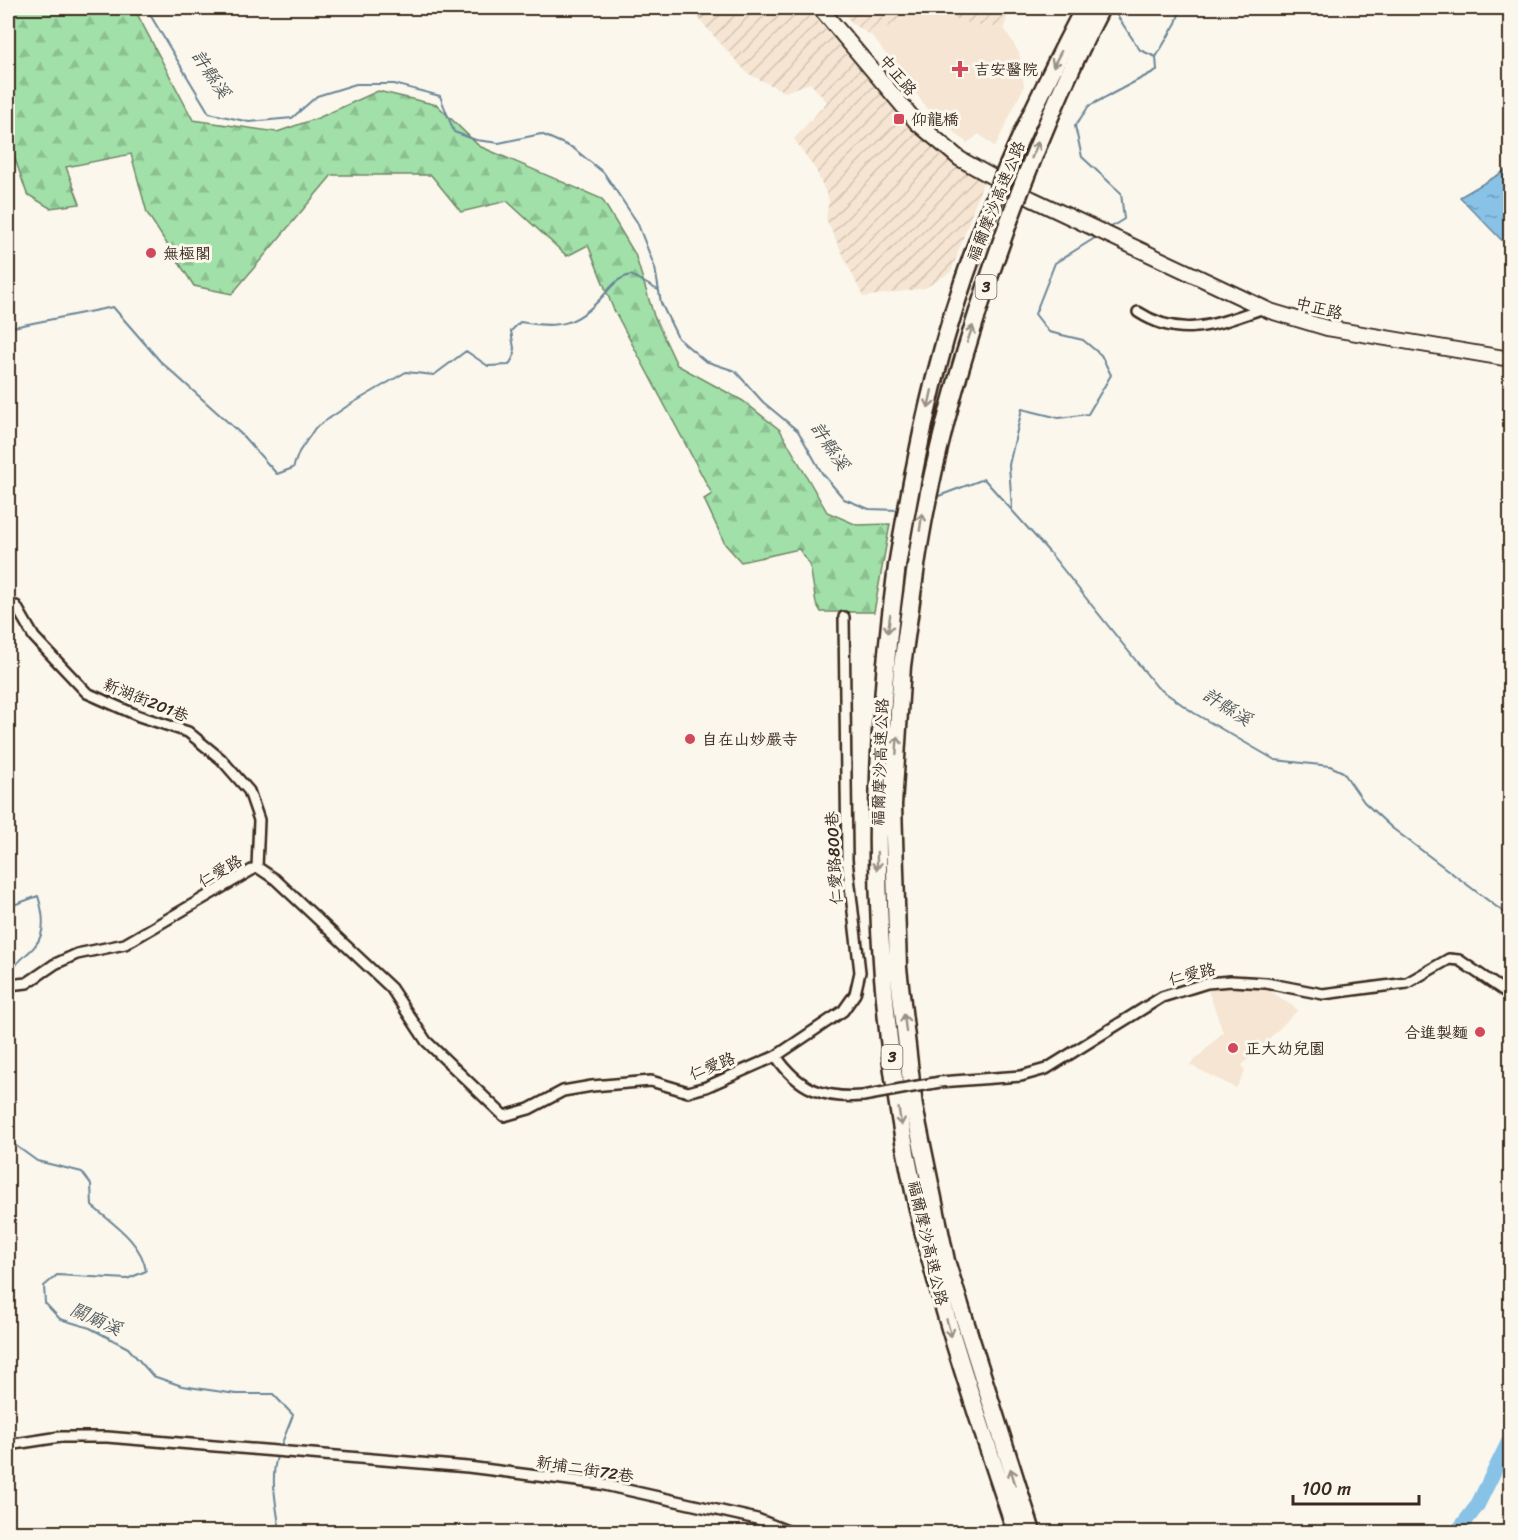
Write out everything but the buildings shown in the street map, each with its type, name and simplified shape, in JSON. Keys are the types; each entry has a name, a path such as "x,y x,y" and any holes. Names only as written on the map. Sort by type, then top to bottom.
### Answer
{"highway":[{"name":"福爾摩沙高速公路","path":"1016,1533 965,1385 932,1268 900,1120 885,1005 877,858 881,712 897,566 937,368 981,230 1042,88 1084,8"},
{"name":"福爾摩沙高速公路","path":"1032,1533 946,1262 914,1107 898,968 893,805 902,666 923,511 958,369 1021,184 1061,87 1101,8"}],"main road":[{"name":"中正路","path":"820,8 917,123 942,146 987,176 1264,308 1327,328 1510,359"}],"street":[{"path":"1138,312 1155,323 1182,328 1204,327 1264,308"},
{"name":"新湖街201巷","path":"8,607 15,606 34,637 87,693 139,716 188,732 221,759 249,791 259,820 257,867"},
{"name":"仁愛路800巷","path":"776,1056 843,1011 855,994 860,972 847,860 844,617"},
{"name":"仁愛路","path":"8,985 27,983 55,964 77,954 125,944 257,867 275,879 391,987 426,1041 504,1116 529,1108 563,1091 592,1086 651,1081 688,1092 706,1087 776,1056 786,1070 816,1091 839,1098 940,1082 1021,1076 1046,1069 1162,997 1207,983 1231,981 1266,983 1323,994 1407,983 1449,959 1464,963 1510,995"},
{"name":"新埔二街72巷","path":"8,1445 52,1437 107,1437 468,1467 600,1484 757,1519 790,1533"}],"shaded area":[{"path":"689,8 807,8 912,130 983,182 951,272 925,288 863,297 826,219 829,200 816,170 794,139 827,102 810,83 785,92 747,73"},
{"path":"839,8 1009,8 1004,28 976,25 919,9 872,36 853,24"},
{"name":"吉安醫院","path":"919,9 976,25 1004,28 1019,53 1024,86 995,147 979,134 967,143 928,109 872,36"},
{"name":"正大幼兒園","path":"1262,985 1298,1010 1242,1065 1245,1072 1236,1088 1190,1065 1223,1032 1208,990 1228,986"}],"green space":[{"path":"8,8 134,8 193,120 277,132 318,118 378,91 437,105 479,146 602,199 635,254 654,316 677,365 743,401 780,430 827,512 857,525 890,524 874,612 821,612 816,603 810,565 799,549 741,562 725,544 704,499 712,494 613,308 588,245 567,256 507,201 461,212 431,175 332,175 232,294 194,286 147,213 131,154 66,167 80,204 50,208 27,194 12,150 8,91"}],"water":[{"path":"1510,168 1510,249 1460,197"}],"waterway":[{"name":"許縣溪","path":"146,8 209,113 249,122 292,118 317,96 356,84 394,84 440,96 454,132 476,140 499,143 541,134 573,148 604,173 637,222 655,268 661,303 678,338 705,361 735,371 763,402 798,431 822,473 844,499 869,509 899,510"},
{"path":"1108,229 1124,219 1121,193 1082,157 1075,126 1089,106 1157,70 1156,57 1140,50 1112,8"},
{"path":"1156,57 1176,23 1181,8"},
{"path":"1012,509 1009,465 1022,409 1059,418 1088,414 1111,375 1101,355 1083,340 1049,332 1035,314 1055,263 1098,236"},
{"path":"8,328 113,307 160,361 241,434 277,474 293,468 299,452 315,428 406,372 434,375 466,351 488,366 509,365 515,354 511,331 520,322 545,325 565,323 584,314 618,280 626,276 631,275 658,290"},
{"name":"許縣溪","path":"936,497 984,479 1050,553 1157,687 1194,713 1275,760 1330,766 1343,772 1364,802 1392,828 1510,917"},
{"name":"關廟溪","path":"8,907 38,896 42,915 39,940 18,962 8,982"},
{"name":"關廟溪","path":"8,1140 37,1161 82,1172 91,1184 92,1206 133,1242 146,1271 127,1279 57,1275 44,1286 45,1303 60,1319 90,1328 128,1348 153,1376 182,1386 236,1394 273,1394 293,1415 280,1448"},
{"name":"許縣溪","path":"1457,1532 1477,1506 1510,1439"},
{"name":"關廟溪","path":"278,1454 274,1482 280,1532"}],"place":[{"name":"吉安醫院","path":"960,69"},
{"name":"仰龍橋","path":"899,119"},
{"name":"無極閣","path":"151,253"},
{"name":"自在山妙嚴寺","path":"690,739"},
{"name":"合進製麵","path":"1480,1032"},
{"name":"正大幼兒園","path":"1233,1048"}]}
